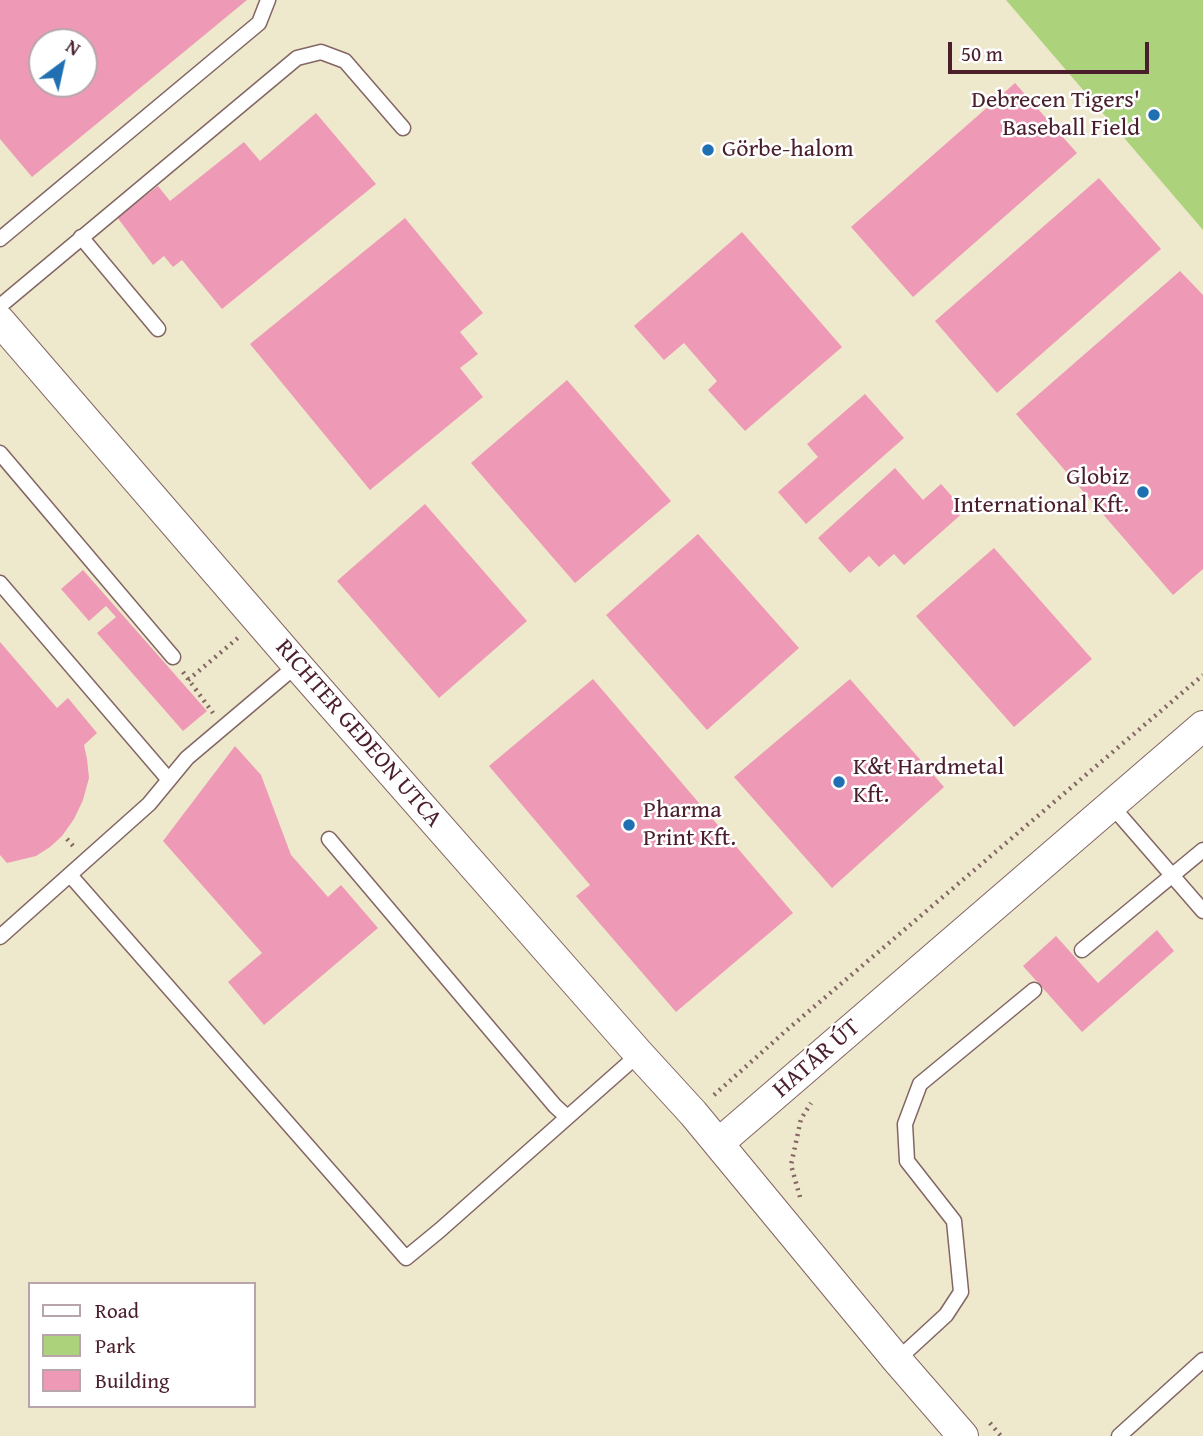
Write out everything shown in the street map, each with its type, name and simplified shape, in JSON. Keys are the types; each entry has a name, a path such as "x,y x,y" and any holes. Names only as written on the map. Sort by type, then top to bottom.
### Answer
{"street":[{"name":"RICHTER GEDEON UTCA","path":"0,321 296,665 719,1143"},
{"name":"HATÁR ÚT","path":"719,1143 1203,726"},
{"path":"719,1143 963,1436"}],"lane":[{"path":"0,239 259,23 268,0"},
{"path":"0,306 297,58 321,52 345,61 403,128"},
{"path":"81,237 158,329"},
{"path":"0,453 173,657"},
{"path":"0,583 169,780"},
{"path":"0,937 149,804 187,758 296,665"},
{"path":"1111,805 1203,911"},
{"path":"329,839 567,1117"},
{"path":"1082,950 1203,850"},
{"path":"70,875 406,1258 639,1054"},
{"path":"897,1360 946,1315 961,1292 954,1221 907,1161 905,1124 920,1084 1034,990"},
{"path":"1119,1436 1203,1360"}],"path":[{"path":"188,680 240,637"},
{"path":"693,1113 1203,675"}],"green space":[{"name":"Debrecen Tigers' Baseball Field","path":"1006,0 1203,0 1203,230"}],"building":[{"path":"0,0 247,0 32,177 0,139"},
{"path":"1015,83 1077,153 913,297 851,227"},
{"path":"316,113 376,184 222,309 182,260 173,267 164,256 153,265 117,217 158,186 170,201 244,142 260,161"},
{"path":"1099,178 1161,249 997,393 935,321"},
{"path":"405,218 483,313 460,332 478,354 460,368 483,397 370,490 250,344"},
{"path":"742,232 842,347 745,431 708,390 717,381 684,343 664,360 634,326"},
{"name":"Globiz International Kft.","path":"1180,271 1203,295 1203,569 1173,595 1016,414"},
{"path":"567,380 671,501 575,583 471,463"},
{"path":"865,394 904,438 806,524 778,492 818,457 807,444"},
{"path":"895,468 923,500 941,484 965,511 904,565 894,554 879,567 869,556 850,573 818,538"},
{"path":"425,504 527,621 439,698 337,581"},
{"path":"698,534 799,648 707,730 606,615"},
{"path":"994,548 1092,659 1014,727 916,616"},
{"path":"83,570 207,711 183,731 97,633 116,617 106,606 89,621 61,589"},
{"path":"0,642 57,708 68,698 97,733 84,745 89,778 74,819 50,847 36,856 7,863 0,855"},
{"name":"Pharma Print Kft.","path":"593,679 793,913 676,1012 576,896 590,885 489,766"},
{"name":"K&t Hardmetal Kft.","path":"850,679 944,787 832,888 734,777"},
{"path":"235,746 261,775 291,855 328,897 341,885 378,928 264,1025 228,982 262,953 163,841"},
{"path":"1157,930 1174,951 1082,1032 1023,966 1056,936 1098,983"}],"place":[{"name":"Debrecen Tigers' Baseball Field","path":"1154,115"},
{"name":"Görbe-halom","path":"708,150"},
{"name":"Globiz International Kft.","path":"1143,492"},
{"name":"K&t Hardmetal Kft.","path":"839,782"},
{"name":"Pharma Print Kft.","path":"629,825"}]}
